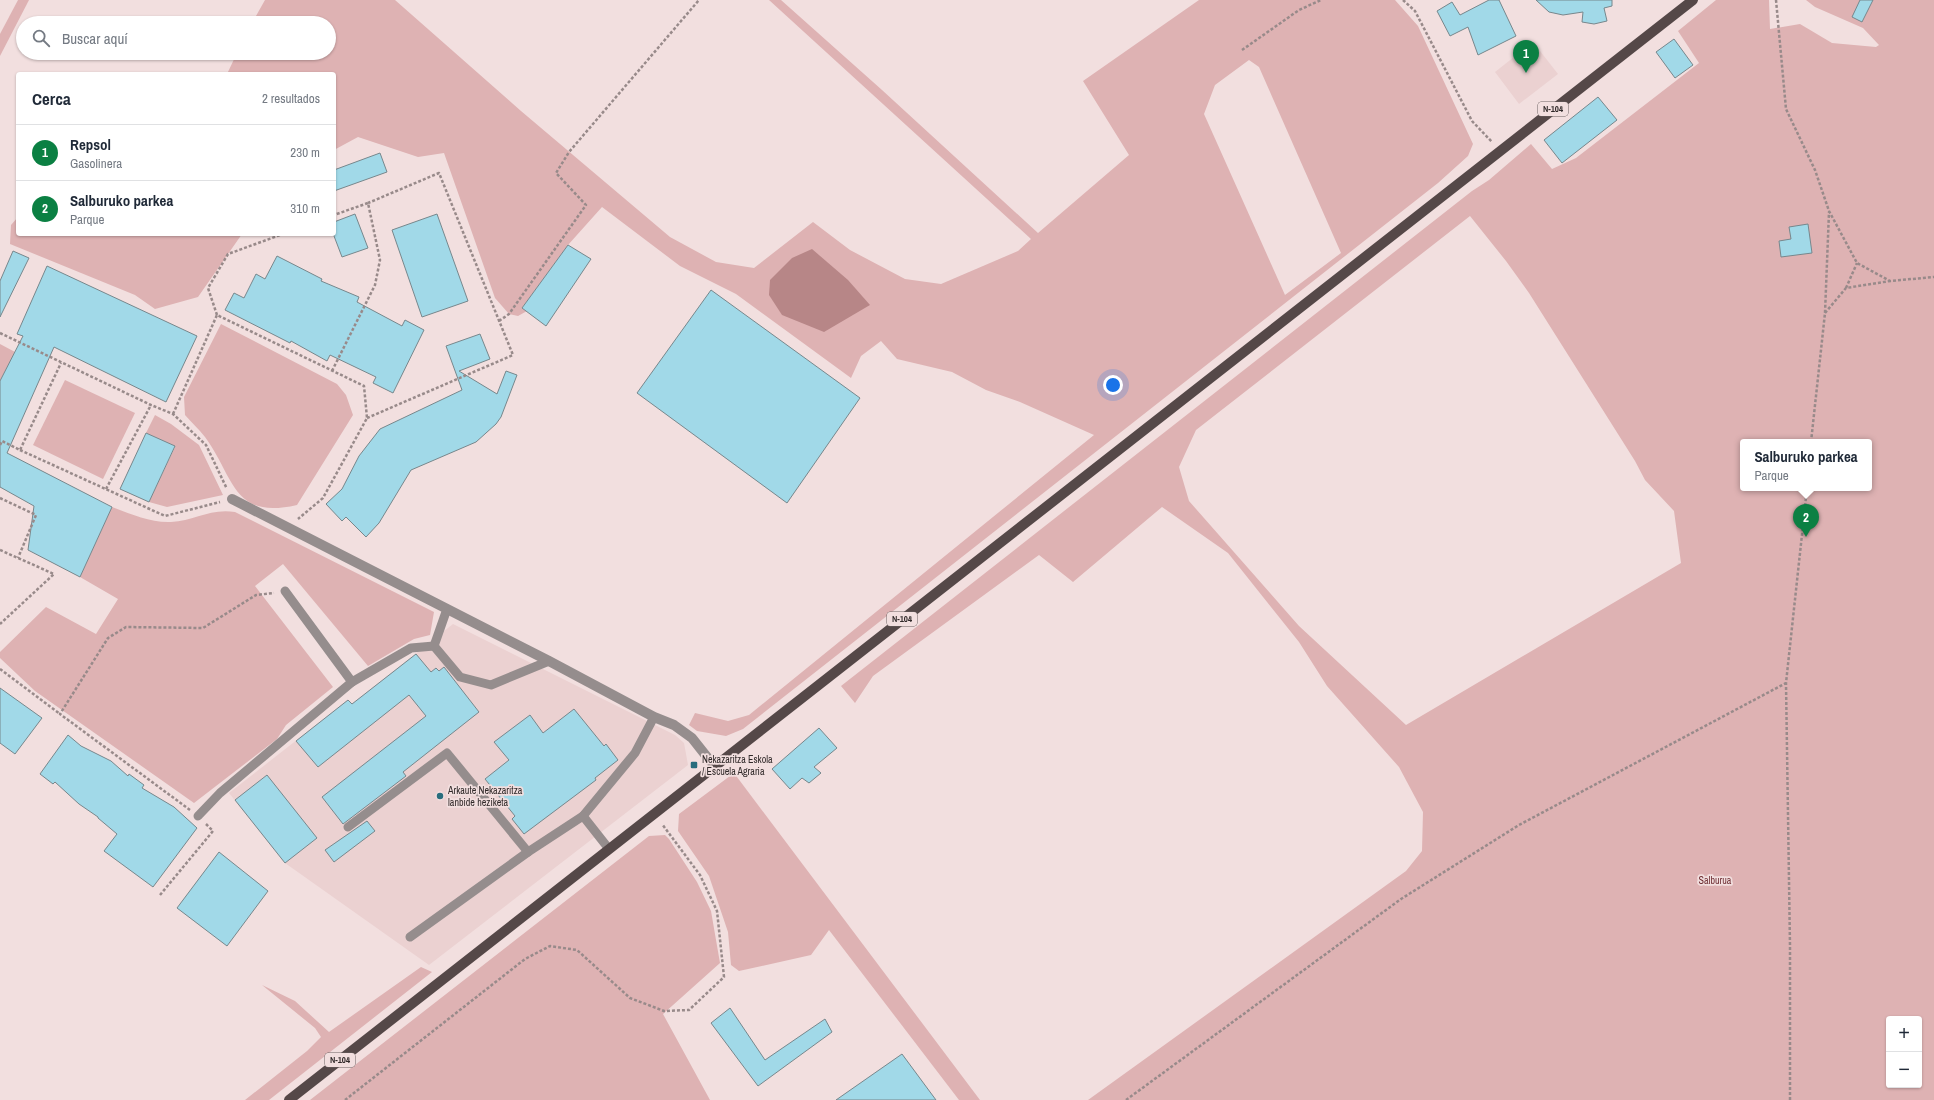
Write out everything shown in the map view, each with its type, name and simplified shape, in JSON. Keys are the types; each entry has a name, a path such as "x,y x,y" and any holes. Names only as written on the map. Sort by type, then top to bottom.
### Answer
{"main road":[{"name":"N-104","path":"289,1100 1693,0"}],"street":[{"path":"232,499 288,529 550,661 654,717 674,725 692,738 715,767"}],"lane":[{"path":"285,591 352,682"},
{"path":"434,646 447,609"},
{"path":"198,816 220,793 352,682 411,648 434,646"},
{"path":"434,646 460,677 491,685 550,661"},
{"path":"410,937 528,852 584,816 635,753 654,717"},
{"path":"348,827 447,753 528,852"},
{"path":"584,816 609,849"}],"path":[{"path":"499,321 509,314 586,204 556,173 569,152 699,0"},
{"path":"1242,50 1299,10 1321,0"},
{"path":"1403,0 1415,11 1472,121 1501,151"},
{"path":"1776,0 1786,109 1815,170 1829,211 1857,263 1890,281"},
{"path":"336,215 439,173 513,355 367,418"},
{"path":"332,371 375,285 380,260 368,203"},
{"path":"1811,439 1825,313 1829,211"},
{"path":"173,414 217,315 208,288 228,254 278,236"},
{"path":"1825,313 1846,288 1857,263"},
{"path":"1846,288 1890,281 1934,277"},
{"path":"217,315 364,386 367,418 323,498 288,529"},
{"path":"0,333 61,363 173,414 206,445 232,499 165,516 2,441 0,445"},
{"path":"20,450 61,363"},
{"path":"106,489 151,405"},
{"path":"1790,1100 1790,946 1786,683 1806,491"},
{"path":"0,498 36,515 18,558"},
{"path":"0,550 54,574 0,624"},
{"path":"60,714 108,638 126,627 203,628 256,595 285,591"},
{"path":"0,669 198,816 213,831 160,895"},
{"path":"1126,1100 1401,899 1519,825 1786,683"},
{"path":"345,1100 525,960 550,946 577,950 630,998 664,1012 689,1010 724,977 717,911 700,875 655,813"}],"shaded area":[{"path":"1533,42 1558,74 1519,104 1495,72"},
{"path":"812,249 848,280 870,305 824,332 782,315 769,295 770,280 792,258"},
{"name":"Arkaute Nekazaritza lanbide heziketa","path":"453,624 675,735 684,743 688,765 429,965 285,863 229,793 348,700 352,704"}],"green space":[{"path":"18,0 29,0 21,16 16,16 16,25 0,56 0,34"},
{"path":"265,0 395,0 521,111 670,237 716,262 754,268 813,222 850,250 905,279 941,284 1018,251 1031,239 769,0 781,0 1038,233 1129,155 1083,81 1199,0 1395,0 1418,26 1473,144 1468,156 1438,183 743,729 726,736 697,731 689,725 695,713 728,721 749,715 1094,435 1020,402 986,390 952,372 897,359 881,341 861,356 851,378 736,294 680,266 602,207 568,245 522,308 527,311 518,316 509,314 495,298 444,153 418,157 358,137 336,149 336,72 228,72 234,60 336,60 336,16 256,16","holes":["1249,60 1259,67 1341,253 1285,295 1204,114 1215,85"]},
{"name":"Salburua","path":"1716,0 1769,0 1770,29 1800,24 1832,43 1876,47 1879,45 1863,28 1815,7 1806,0 1934,0 1934,1100 1088,1100 1406,871 1422,851 1423,812 1399,767 1327,686 1299,642 1228,553 1162,507 1073,582 1039,555 873,676 855,703 841,686 1472,191 1489,180 1531,144 1552,169 1576,158 1699,63 1678,31","holes":["1470,216 1506,261 1529,293 1635,461 1645,480 1674,511 1681,563 1406,725 1299,626 1189,501 1179,467 1196,430"]},
{"path":"16,219 16,236 241,236 198,297 155,309 135,295 10,244 11,225"},
{"path":"221,324 337,384 346,395 353,415 297,505 276,508 259,506 247,501 238,492 230,480 205,437 185,415 184,397"},
{"path":"0,344 15,352 0,381"},
{"path":"65,380 135,413 103,479 33,445"},
{"path":"155,415 171,424 199,445 223,495 167,507 149,502 175,447 146,433"},
{"path":"112,507 141,518 164,522 179,521 210,513 226,511 235,512 434,612 430,635 414,639 368,666 283,564 255,586 333,687 286,725 277,739 194,803 35,691 0,658 0,652 46,607 96,634 118,599 80,577"},
{"path":"734,773 980,1100 959,1100 829,930 811,955 739,971 731,965 728,932 709,876 678,831 679,814"},
{"path":"665,835 697,882 711,911 720,963 663,1014 710,1100 310,1100 649,836"},
{"path":"421,967 432,972 269,1100 245,1100 307,1051 321,1037 315,1028 262,985 295,1001 329,1032"}],"building":[{"path":"1489,0 1499,0 1516,36 1478,55 1468,27 1450,36 1437,11 1452,2 1460,15"},
{"path":"1536,0 1612,0 1612,6 1604,8 1607,21 1594,24 1582,22 1583,12 1563,15 1549,12"},
{"path":"1860,0 1873,0 1862,22 1852,17"},
{"path":"1674,39 1693,65 1675,78 1656,52"},
{"path":"1598,97 1617,120 1562,163 1544,140"},
{"path":"380,153 387,172 336,190 336,169"},
{"path":"355,214 368,248 342,257 334,236 336,236 336,221"},
{"path":"437,214 468,301 422,317 392,230"},
{"path":"1808,224 1812,253 1781,257 1779,241 1791,239 1789,227"},
{"path":"568,245 591,259 546,326 522,308"},
{"path":"13,251 29,258 0,317 0,281"},
{"path":"277,256 322,279 321,281 359,297 357,302 402,326 405,320 424,330 393,393 373,383 376,377 330,355 327,361 291,341 290,343 225,310 234,293 244,298 256,274 265,279"},
{"path":"47,266 197,336 166,402 54,347 7,453 112,507 80,577 28,550 34,506 0,487 0,381 23,336 17,334"},
{"path":"711,290 860,398 787,503 637,393"},
{"path":"480,334 490,359 459,371 497,394 506,371 517,375 501,417 496,424 476,442 411,470 379,523 366,537 346,517 342,521 326,504 342,489 359,456 380,429 462,390 446,346"},
{"path":"146,433 175,446 149,502 120,489"},
{"path":"416,654 431,672 436,668 439,671 444,667 479,712 403,772 406,776 343,824 322,797 426,716 409,695 318,767 296,741 348,700 352,704"},
{"path":"0,688 42,718 15,754 0,743"},
{"path":"574,709 604,746 606,744 618,760 595,778 596,780 524,834 512,819 515,816 485,779 509,760 494,742 530,715 543,733"},
{"path":"819,728 837,748 814,767 821,773 809,783 802,778 790,789 772,769"},
{"path":"68,735 81,746 111,761 128,776 129,774 144,785 142,788 174,807 197,828 153,887 104,851 117,834 98,817 79,804 55,782 53,784 40,774"},
{"path":"267,775 317,838 285,863 235,800"},
{"path":"367,821 375,831 334,862 325,850"},
{"path":"219,852 268,891 227,946 177,908"},
{"path":"730,1008 765,1060 825,1019 832,1032 758,1086 711,1023"},
{"path":"902,1054 936,1100 836,1100"}],"place":[{"name":"Repsol","path":"1526,73"},
{"name":"Salburuko parkea","path":"1806,537"},
{"name":"Nekazaritza Eskola / Escuela Agraria","path":"694,765"},
{"name":"Arkaute Nekazaritza lanbide heziketa","path":"440,796"}]}
